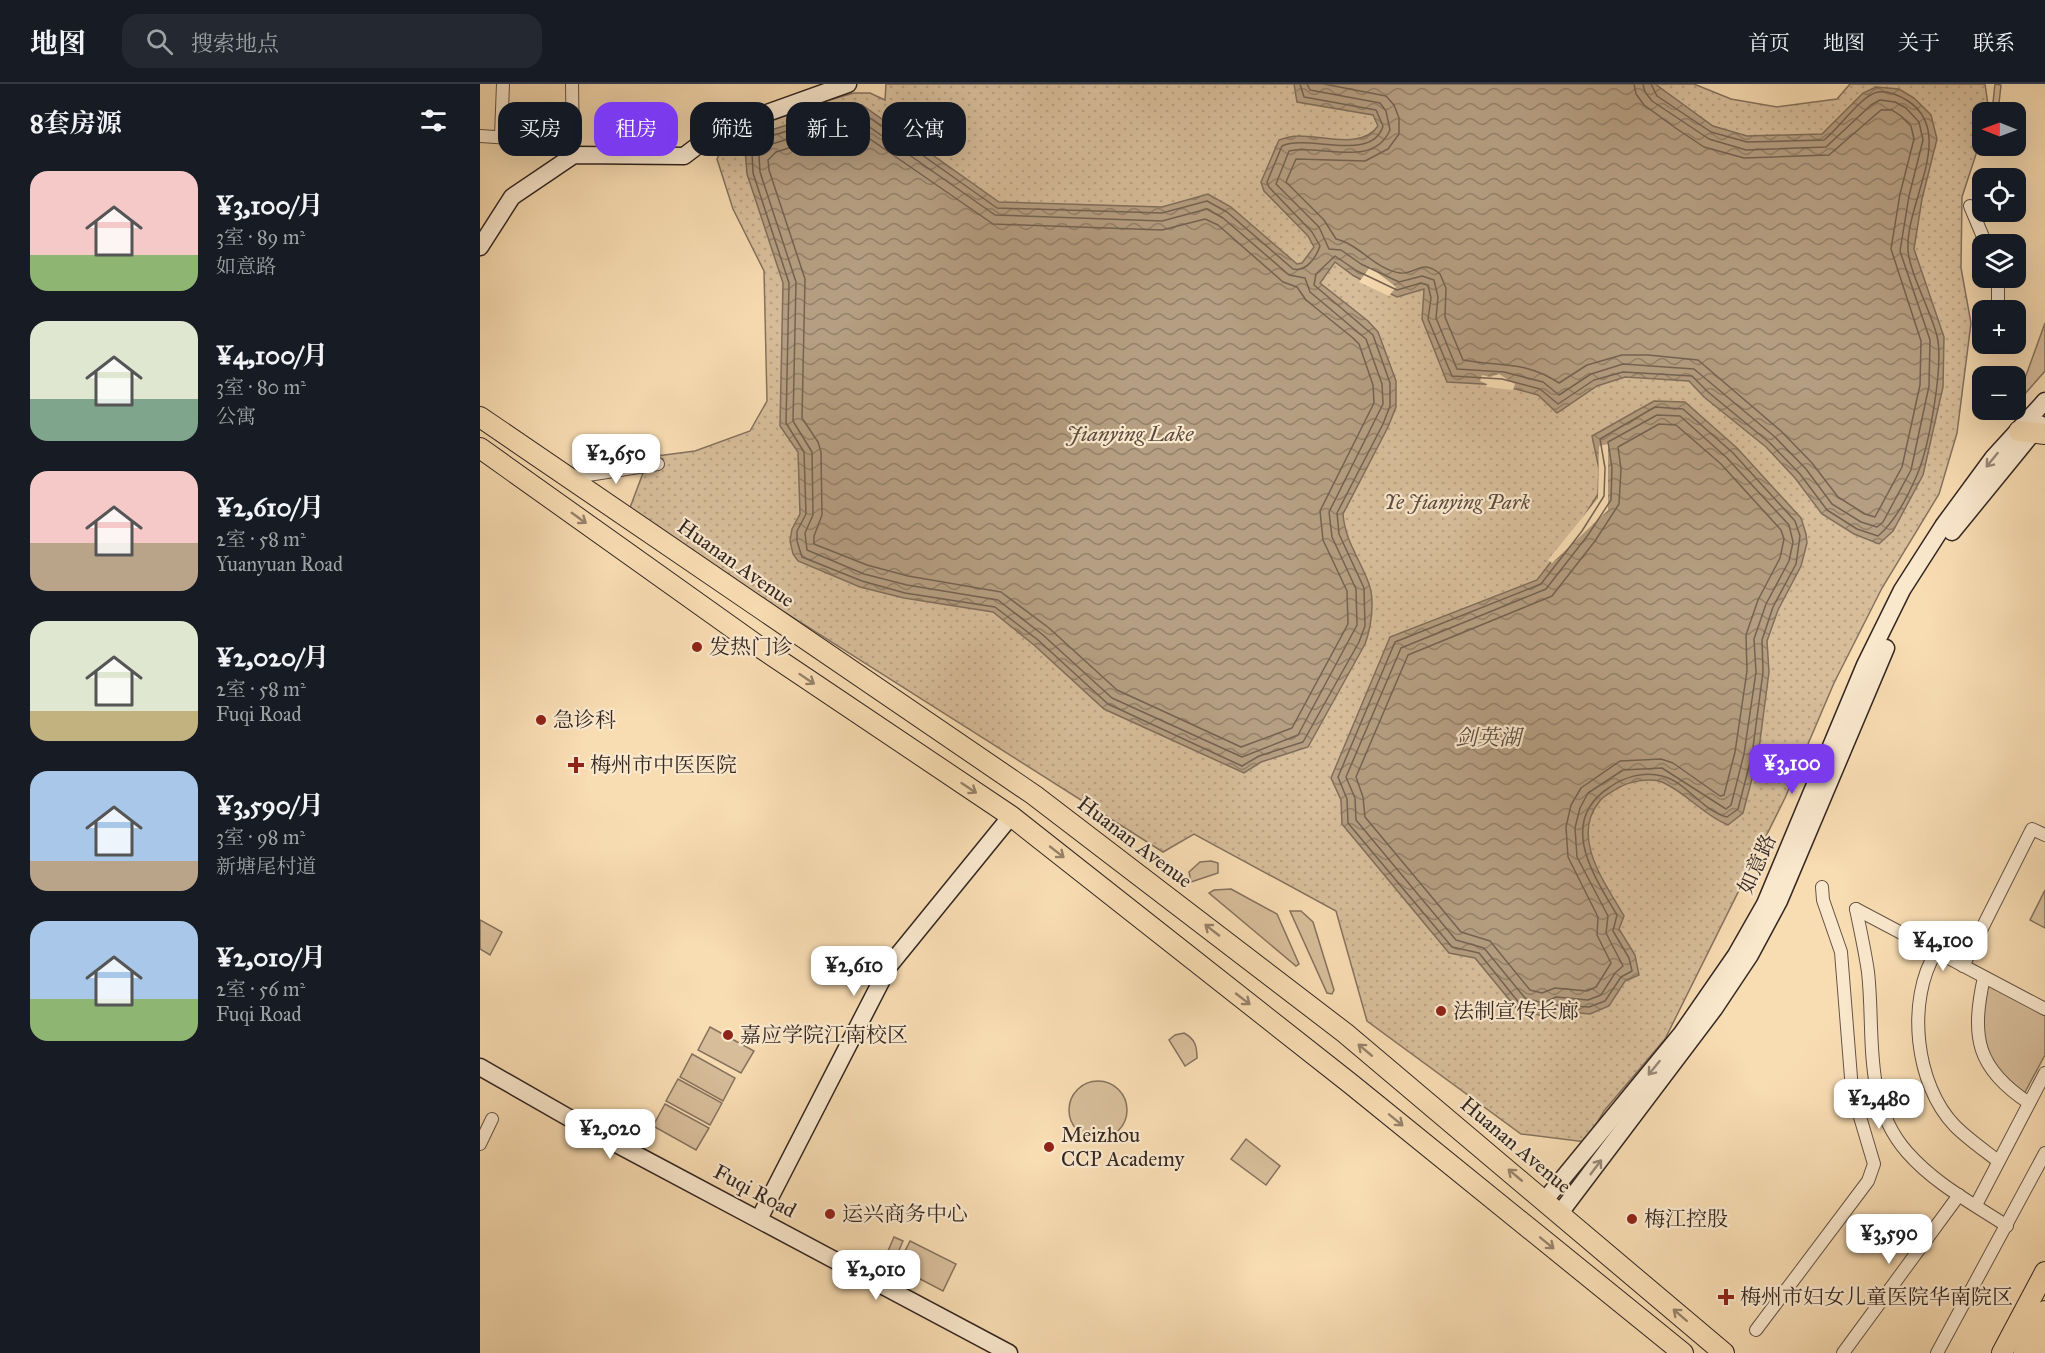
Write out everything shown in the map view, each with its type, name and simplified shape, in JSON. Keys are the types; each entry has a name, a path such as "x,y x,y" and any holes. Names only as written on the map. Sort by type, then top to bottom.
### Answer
{"main road":[{"name":"Huanan Avenue","path":"480,417 1034,795 1345,1033 1724,1353"},
{"path":"480,448 758,646 1011,816 1351,1084 1683,1353"},
{"path":"531,484 544,461"},
{"path":"2002,1353 2045,1272"},
{"path":"2024,1353 2045,1311"},
{"path":"2039,1353 2045,1342"}],"street":[{"path":"502,102 503,84"},
{"path":"572,84 572,102"},
{"path":"582,150 684,156 717,131 848,84"},
{"path":"480,136 498,136"},
{"path":"480,247 512,197 564,156"},
{"path":"1970,206 1982,234"},
{"name":"如意路","path":"1560,1213 1714,1009 1750,955 1779,901 1878,666 1913,593 1952,533 2035,429 2045,401"},
{"name":"如意路","path":"1545,1200 1682,1033 1736,956 1765,904 1865,665 1902,590 1943,526 1993,458 2035,429"},
{"path":"569,478 658,464"},
{"path":"759,1219 889,966 1011,816"},
{"path":"1963,966 2032,829 2045,835"},
{"path":"1756,1330 1868,1181 1874,1164 1852,1090 1841,952 1823,900 1822,887"},
{"path":"2007,1226 1940,1183 1906,1151 1881,1108 1874,1080 1870,1046 1868,971 1856,909 2045,1009"},
{"path":"1936,952 1930,962 1919,1005 1920,1047 1925,1064 1940,1105 1954,1125 1998,1161"},
{"path":"1984,977 1978,1015 1982,1050 1997,1079 2029,1103"},
{"name":"Fuqi Road","path":"480,1067 592,1131 1009,1353"},
{"path":"1976,1205 2045,1072"},
{"path":"480,1144 492,1119"},
{"path":"1937,1353 2045,1153"},
{"path":"1843,1353 1959,1195"}],"green space":[{"name":"Ye Jianying Park","path":"886,84 1694,84 1731,99 1777,107 1837,99 1850,84 1985,84 1988,102 1972,102 1972,156 1975,156 1962,197 1961,268 1971,323 1957,433 1939,494 1882,588 1834,683 1785,798 1665,1039 1604,1111 1586,1142 1521,1134 1367,1021 1336,911 1194,834 1163,852 628,513 649,457 695,451 750,431 767,401 764,271 733,209 717,159 718,156 774,156 774,116 786,112 786,156 870,156 870,102 822,102 854,93 870,93 885,100"},
{"path":"1995,84 2001,85 1999,102 1993,102"},
{"path":"2045,323 2045,371 2026,393 2026,375"},
{"path":"1200,862 1218,863 1218,873 1191,882 1189,872"},
{"path":"1231,889 1277,914 1299,964 1296,966 1209,893 1214,890"},
{"path":"2045,890 2045,928 2030,920"},
{"path":"1290,911 1301,911 1313,922 1334,990 1332,994 1327,993"},
{"path":"480,920 502,932 490,955 480,949"},
{"path":"1985,984 2045,1014 2045,1055 2024,1094 2018,1091 1991,1061 1983,1032"},
{"path":"710,1027 754,1051 741,1073 698,1050"},
{"path":"1184,1033 1193,1040 1197,1054 1197,1058 1185,1066 1169,1040 1175,1035"},
{"path":"692,1054 735,1078 723,1101 680,1077"},
{"path":"678,1079 722,1103 710,1125 666,1101"},
{"path":"1098,1081 1109,1083 1122,1094 1127,1110 1125,1121 1114,1134 1098,1139 1087,1137 1074,1126 1069,1110 1071,1099 1082,1086"},
{"path":"665,1104 709,1128 696,1150 653,1126"},
{"path":"1246,1139 1280,1166 1266,1185 1231,1159"},
{"path":"894,1237 903,1241 893,1264 884,1260"},
{"path":"910,1241 956,1264 943,1291 897,1267"}],"water":[{"name":"Jianying Lake","path":"1294,84 1655,84 1713,126 1747,136 1822,134 1863,93 1876,87 1899,89 1914,98 1931,115 1937,139 1922,199 1914,249 1944,337 1943,387 1923,475 1893,531 1879,544 1854,534 1822,514 1795,478 1766,447 1704,397 1689,381 1625,377 1597,386 1557,413 1538,395 1500,385 1447,382 1422,319 1424,289 1397,297 1354,276 1335,262 1320,283 1368,321 1378,332 1396,381 1396,407 1343,514 1350,541 1371,591 1371,614 1367,638 1308,747 1261,762 1244,773 1104,709 1034,645 993,612 904,598 860,587 798,561 793,554 790,541 792,529 800,514 798,452 780,426 783,283 747,174 746,156 774,156 774,129 786,125 786,156 870,156 870,111 882,119 882,156 934,156 999,202 1162,207 1208,194 1231,207 1297,264 1302,263 1314,247 1308,236 1264,191 1261,182 1279,140 1297,136 1341,140 1362,138 1378,126 1373,115 1297,102"},
{"name":"剑英湖","path":"1654,401 1685,402 1737,448 1801,518 1807,543 1801,566 1778,610 1767,641 1769,672 1758,756 1743,813 1728,825 1711,816 1671,787 1651,780 1622,786 1601,800 1591,816 1588,830 1589,845 1594,861 1624,916 1619,929 1635,955 1639,975 1625,981 1609,1006 1590,1014 1557,1011 1546,1017 1517,1009 1475,958 1449,953 1342,824 1341,800 1331,778 1390,637 1537,580 1577,528 1598,494 1599,469 1592,436"}],"pier":[{"path":"1370,267 1396,287 1389,296 1359,282"},
{"path":"1499,374 1515,384 1513,390 1486,387 1487,384 1480,381 1482,375 1490,377"},
{"path":"1608,444 1608,510 1552,563 1548,560 1598,498 1599,446"}],"place":[{"name":"发热门诊","path":"697,647"},
{"name":"急诊科","path":"541,720"},
{"name":"梅州市中医医院","path":"576,765"},
{"name":"法制宣传长廊","path":"1441,1011"},
{"name":"嘉应学院江南校区","path":"728,1035"},
{"name":"Meizhou CCP Academy","path":"1049,1147"},
{"name":"运兴商务中心","path":"830,1214"},
{"name":"梅江控股","path":"1632,1219"},
{"name":"梅州市妇女儿童医院华南院区","path":"1726,1297"}]}
